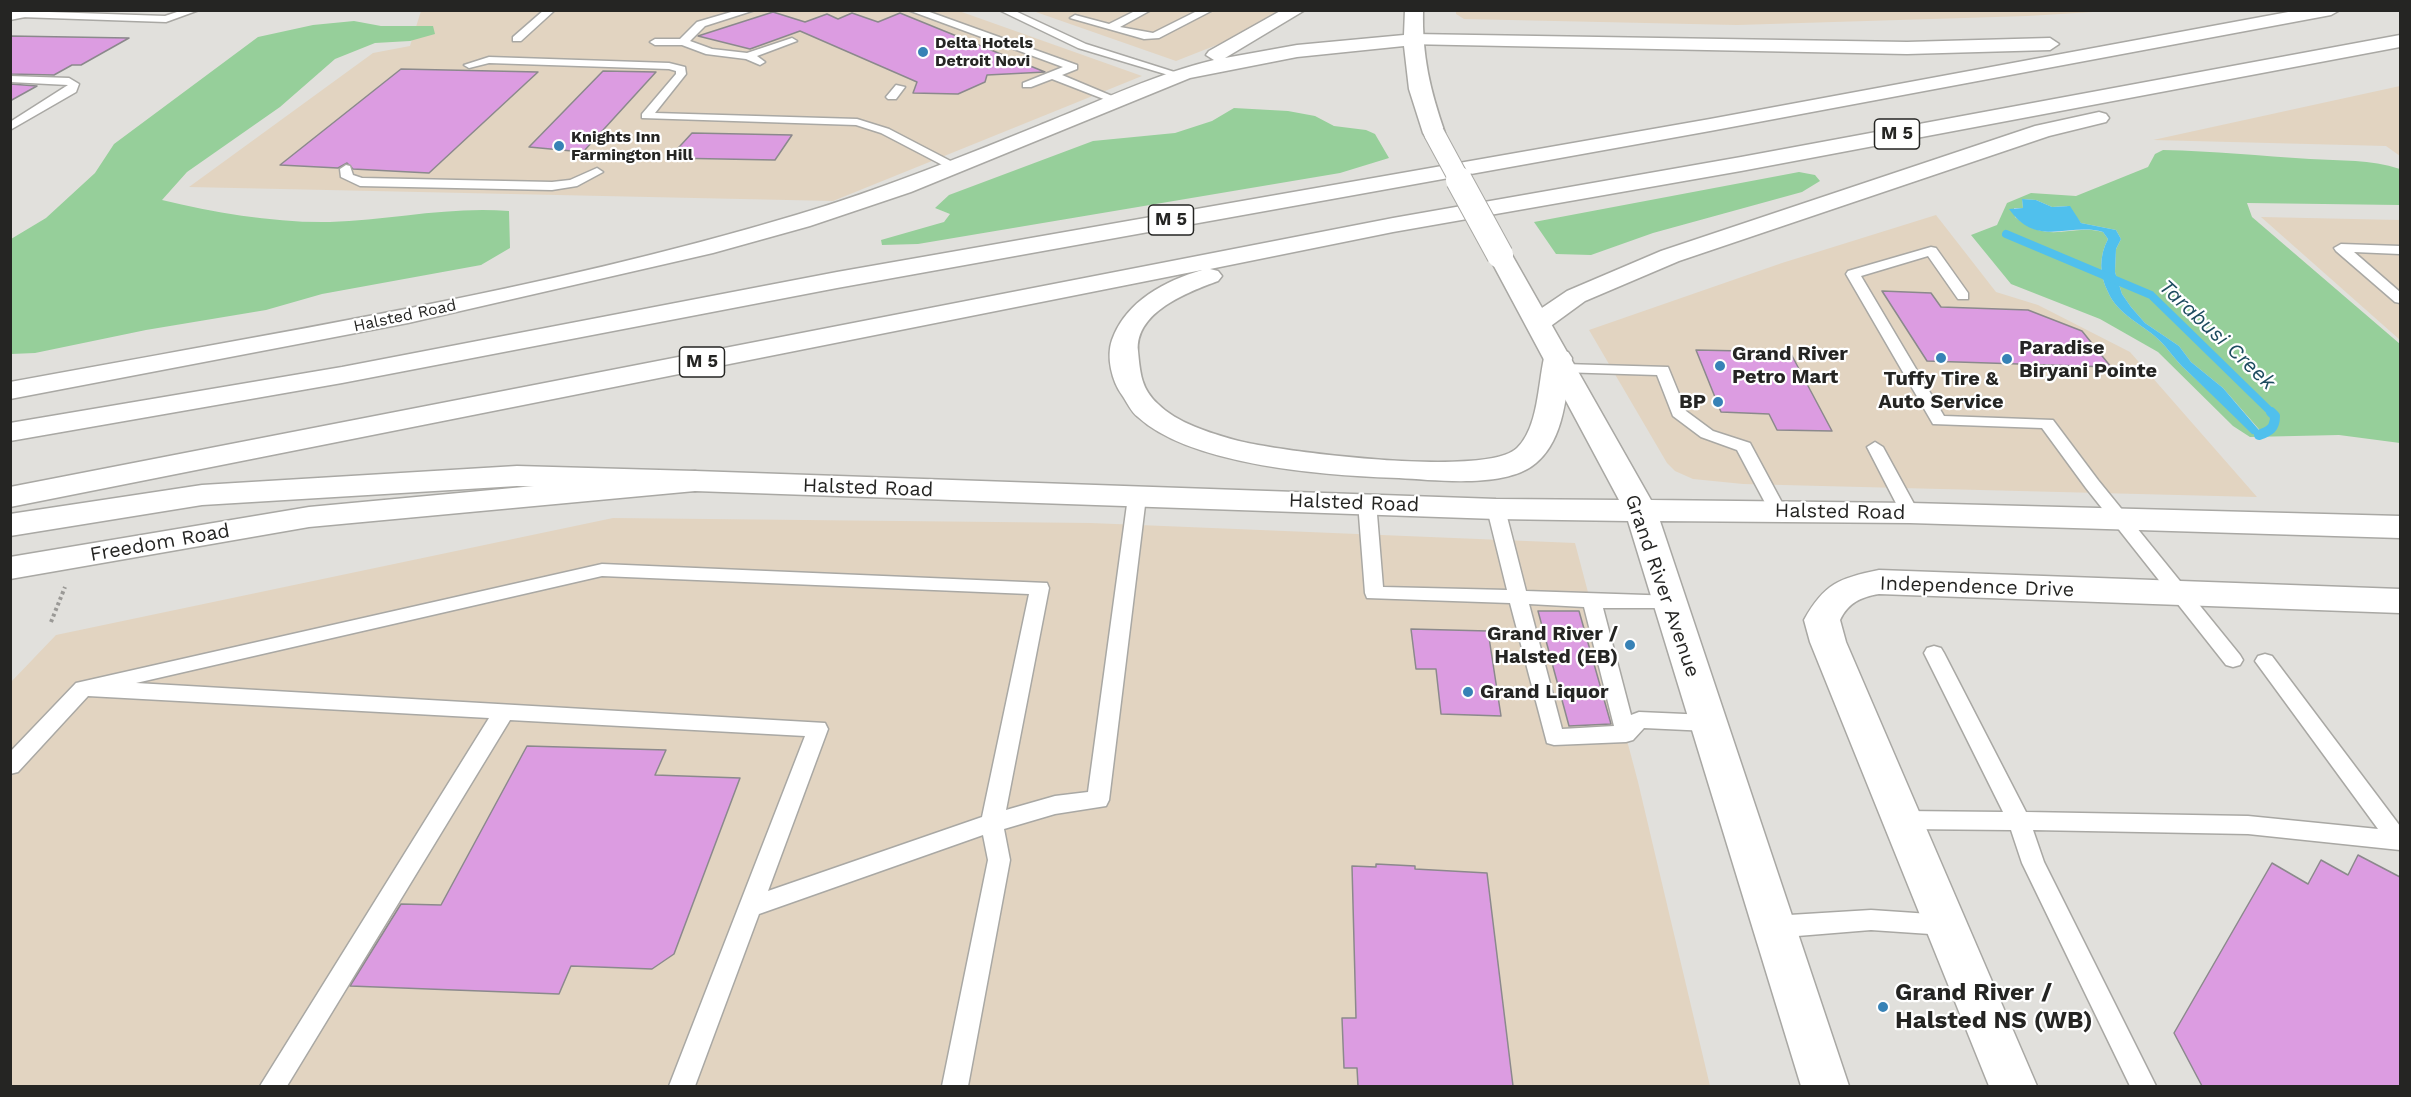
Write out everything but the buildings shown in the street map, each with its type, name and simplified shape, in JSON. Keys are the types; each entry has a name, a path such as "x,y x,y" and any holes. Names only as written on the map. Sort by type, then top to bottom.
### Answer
{"main road":[{"path":"1179,75 1296,10"},
{"name":"Grand River Avenue","path":"1414,10 1413,40 1419,89 1434,133 1640,509 1825,1086"},
{"name":"Halsted Road","path":"10,390 301,338 535,290 804,220 956,167 1179,75 1256,56 1306,48 1413,40 1907,48 2015,47 2169,32 2310,10"},
{"name":"M 5","path":"10,432 331,377 849,278 1710,125 2331,10"},
{"name":"M 5","path":"10,497 1393,225 1741,164 2400,41"},
{"path":"1539,322 1576,297 1670,256 2043,131 2150,105 2400,52"},
{"path":"1393,225 1241,266 1172,291 1141,314 1125,338 1123,368 1129,384 1140,401 1176,429 1203,441 1241,452 1315,465 1442,471 1494,469 1526,458 1541,438 1561,363"},
{"path":"10,525 202,495 297,489 517,476 694,482"},
{"name":"Halsted Road","path":"309,518 694,482 1137,498 1367,502 1496,509 1777,510 2400,527"},
{"name":"Freedom Road","path":"10,568 309,518"},
{"name":"Independence Drive","path":"2013,1086 1828,642 1822,620 1830,603 1849,588 1879,582 2400,601"}],"lane":[{"path":"22,13 166,19 194,10"},
{"path":"516,39 550,10"},
{"path":"687,24 700,24 750,10"},
{"path":"913,10 1073,67 1027,85"},
{"path":"1004,10 1082,46 1179,75"},
{"path":"1111,27 1146,10"},
{"path":"1075,18 1144,36 1155,36 1208,10"},
{"path":"683,42 700,24"},
{"path":"748,56 792,41"},
{"path":"655,42 683,42 710,52 748,56 760,62"},
{"path":"469,65 489,60 648,63 681,69 681,74 646,116 857,122 885,131 956,167"},
{"path":"571,72 581,62"},
{"path":"1052,75 1118,101"},
{"path":"10,79 69,81 74,84 72,90 10,127"},
{"path":"892,97 900,87"},
{"path":"346,170 347,177 360,182 552,186 573,183 597,172"},
{"path":"456,184 467,174"},
{"path":"2400,250 2341,248 2400,299"},
{"path":"1963,296 1931,251 1853,274 1939,421 2047,423 2117,519 2183,594 2233,660"},
{"path":"1561,363 1663,370 1679,413 1707,434 1744,447 1777,510"},
{"path":"1875,447 1910,513"},
{"path":"750,907 992,823 1055,805 1098,800 1137,498"},
{"path":"1367,502 1374,593 1518,597 1592,602 1669,601"},
{"path":"1496,509 1518,597 1537,638 1553,699 1554,737 1626,735 1640,720 1708,723"},
{"path":"10,766 83,688 602,570 1040,588 992,823 999,860 955,1086"},
{"path":"1592,602 1595,639 1612,699 1626,735"},
{"path":"1934,654 2019,821 2033,863 2143,1086"},
{"path":"2265,661 2400,841"},
{"path":"83,688 818,729 682,1086"},
{"path":"273,1086 503,713"},
{"path":"1904,820 2248,825 2400,841"},
{"path":"1773,927 1871,920 1945,925"}],"shaded area":[{"path":"1456,10 2109,11 2028,16 1737,25 1464,19 1456,14"},
{"path":"421,11 959,11 1142,76 833,201 189,187 373,53 410,46"},
{"path":"1033,11 1284,11 1237,37 1176,61"},
{"path":"2400,86 2400,156 2386,146 2153,140"},
{"path":"1936,215 1996,292 2038,305 2130,352 2257,497 1743,484 1693,479 1675,471 1667,463 1589,330 1782,263"},
{"path":"2261,217 2400,220 2400,340"},
{"path":"613,518 1091,523 1575,543 1638,782 1710,1086 11,1086 11,682 56,635"}],"green space":[{"path":"354,21 381,26 433,26 435,34 410,41 375,43 335,59 280,107 187,172 162,200 246,216 309,222 352,221 465,210 509,211 510,248 481,265 322,294 266,310 146,330 35,353 11,354 11,239 46,218 95,173 114,144 258,37 313,25"},
{"path":"1234,108 1288,111 1315,116 1334,126 1366,130 1375,134 1389,158 1340,173 918,244 882,245 881,240 944,222 950,214 935,208 949,195 1093,141 1175,133 1212,121"},
{"path":"2163,150 2219,152 2367,162 2400,169 2400,205 2247,203 2252,217 2400,344 2400,443 2339,435 2250,437 2233,426 2158,352 2100,319 2011,284 1971,235 1997,225 2007,203 2031,193 2076,196 2148,167 2155,154","holes":["2022,199 2036,200 2052,207 2067,206 2081,223 2116,230 2121,239 2116,249 2115,272 2122,294 2131,307 2145,323 2179,346 2191,362 2223,388 2264,435 2205,387 2158,339 2130,318 2112,300 2102,272 2102,259 2108,239 2103,232 2091,230 2050,232 2028,226 2015,217 2014,208 2023,208"]},
{"path":"1799,172 1815,175 1820,181 1802,192 1653,233 1591,255 1556,254 1534,222"}],"water":[{"path":"2022,199 2036,200 2052,207 2070,206 2081,223 2116,230 2121,239 2116,249 2115,272 2122,294 2131,307 2145,323 2179,346 2191,362 2223,388 2264,436 2252,434 2182,366 2158,339 2130,318 2112,300 2102,272 2102,259 2108,239 2103,232 2078,230 2054,232 2031,228 2020,221 2009,209 2023,208"}],"waterway":[{"name":"Tarabusi Creek","path":"2006,234 2151,295 2273,414"},
{"name":"Tarabusi Creek","path":"2259,435 2273,426 2275,420 2273,414"}],"place":[{"name":"Delta Hotels Detroit Novi","path":"923,52"},
{"name":"Knights Inn Farmington Hill","path":"559,146"},
{"name":"Tuffy Tire & Auto Service","path":"1941,358"},
{"name":"Paradise Biryani Pointe","path":"2007,359"},
{"name":"Grand River Petro Mart","path":"1720,366"},
{"name":"BP","path":"1718,402"},
{"name":"Grand River / Halsted (EB)","path":"1630,645"},
{"name":"Grand Liquor","path":"1468,692"},
{"name":"Grand River / Halsted NS (WB)","path":"1883,1007"}]}
